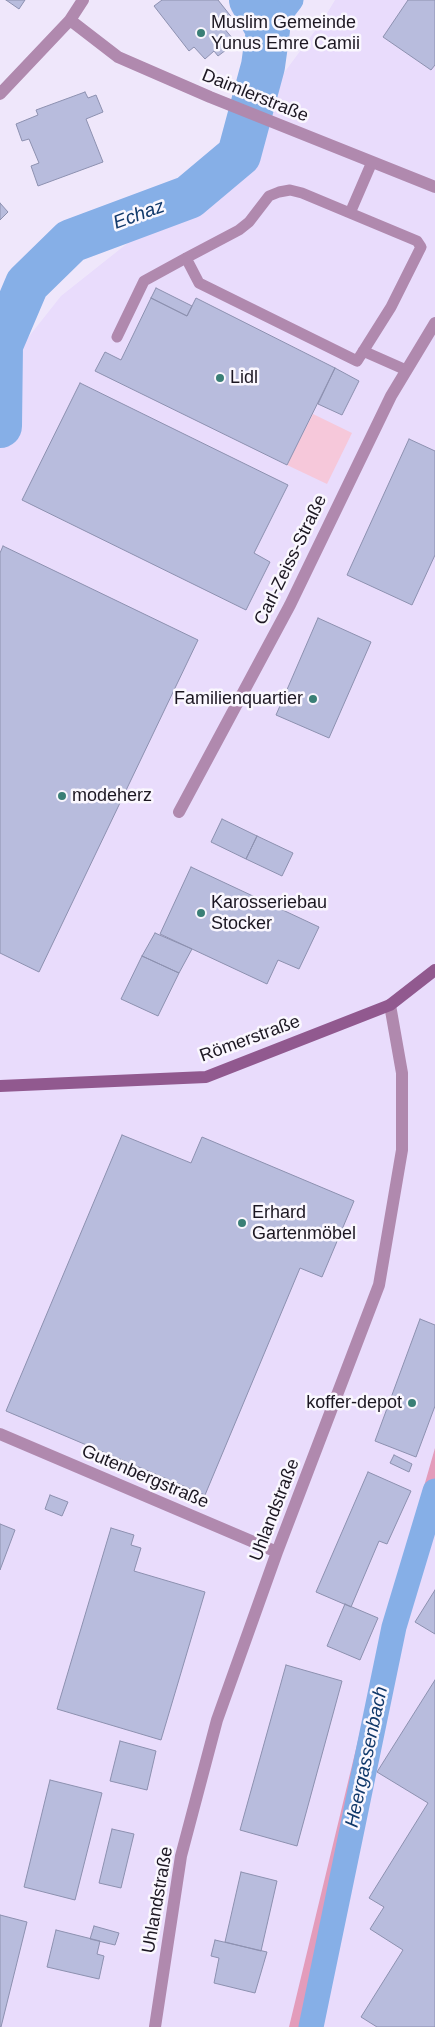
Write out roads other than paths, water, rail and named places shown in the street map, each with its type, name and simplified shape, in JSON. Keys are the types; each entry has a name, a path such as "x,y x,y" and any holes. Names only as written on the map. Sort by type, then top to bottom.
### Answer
{"main road":[{"name":"Römerstraße","path":"0,1086 206,1076 390,1005 435,970"}],"street":[{"path":"0,94 70,20 84,0"},
{"name":"Daimlerstraße","path":"70,20 118,57 210,97 435,187"},
{"name":"Carl-Zeiss-Straße","path":"179,812 290,605 391,396 435,323"},
{"name":"Uhlandstraße","path":"155,2027 181,1856 217,1720 277,1552 379,1285 402,1150 402,1074 390,1005"},
{"name":"Gutenbergstraße","path":"0,1434 277,1552"}],"lane":[{"path":"350,213 372,162"},
{"path":"116,337 144,281 186,258 239,230 250,222 269,196 279,192 290,190 302,193 418,241 421,247 391,306 357,361 199,283 186,258"},
{"path":"363,351 406,370"}],"waterway":[{"name":"Echaz","path":"0,426 1,345 27,284 71,241 189,197 239,155 263,66 268,30 251,0"},
{"path":"268,30 291,0"},
{"name":"Heergassenbach","path":"311,2027 394,1627 435,1491"}],"place":[{"name":"Muslim Gemeinde Yunus Emre Camii","path":"201,33"},
{"name":"Lidl","path":"220,378"},
{"name":"Familienquartier","path":"313,699"},
{"name":"modeherz","path":"62,796"},
{"name":"Karosseriebau Stocker","path":"201,913"},
{"name":"Erhard Gartenmöbel","path":"242,1223"},
{"name":"koffer-depot","path":"412,1403"}]}
